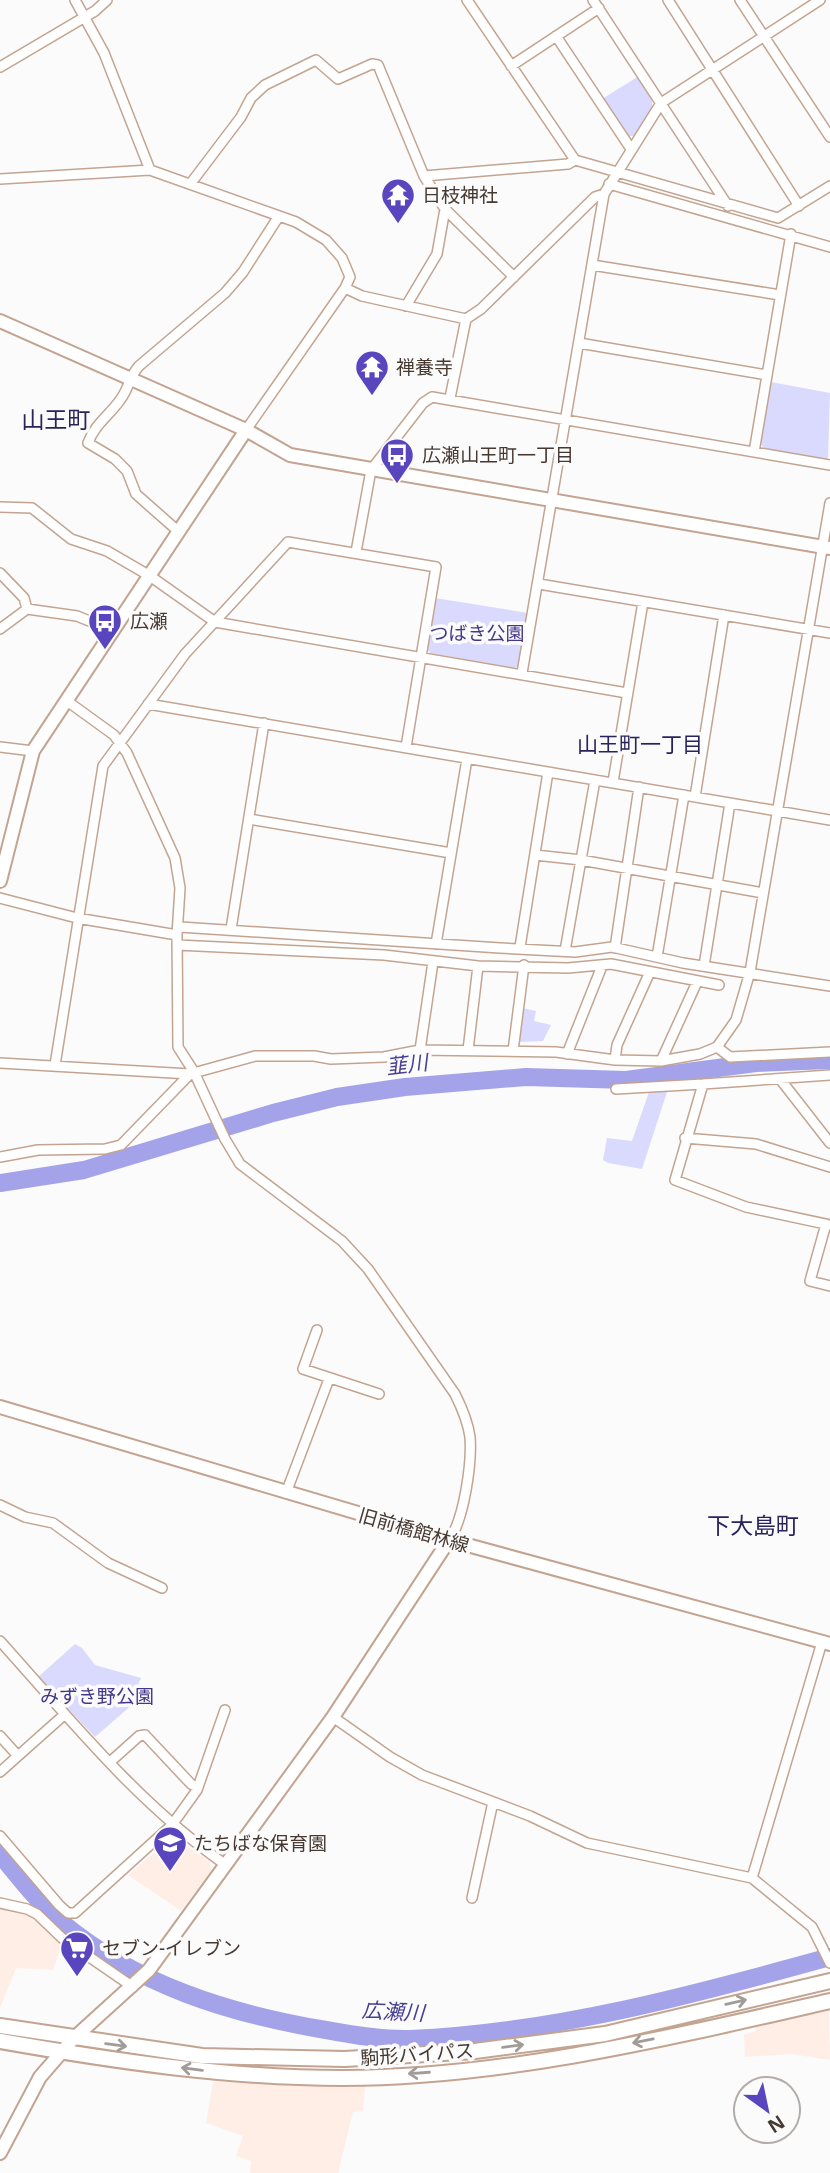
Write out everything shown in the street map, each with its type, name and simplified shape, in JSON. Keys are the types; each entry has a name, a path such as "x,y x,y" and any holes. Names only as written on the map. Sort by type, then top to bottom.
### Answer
{"main road":[{"name":"駒形バイパス","path":"0,2026 73,2039 202,2056 345,2059 475,2051 605,2034 830,1981"},
{"name":"駒形バイパス","path":"0,2041 196,2070 345,2078 478,2069 607,2048 830,2001"}],"street":[{"path":"75,0 104,53 150,170"},
{"path":"0,68 86,16 107,0"},
{"path":"467,0 575,160 781,218 830,186"},
{"path":"668,0 799,205"},
{"path":"740,0 830,137"},
{"path":"522,673 604,194 662,103 820,0"},
{"path":"512,66 596,4 728,205"},
{"path":"556,36 631,149"},
{"path":"191,183 241,117 251,98 265,85 316,60 338,79 372,64 378,65 424,176 445,209 514,277"},
{"path":"424,176 568,164 575,160"},
{"path":"0,179 150,170 296,222 326,240 342,258 350,277 33,751 4,844 0,881"},
{"path":"609,184 830,247"},
{"path":"450,398 466,319 514,277 595,197 604,194"},
{"path":"406,306 437,254 445,209"},
{"path":"179,532 136,494 127,471 115,459 88,443 91,434 125,392 129,377 225,293 243,272 279,216"},
{"path":"754,452 791,234"},
{"path":"593,265 780,295"},
{"path":"345,288 362,296 466,319"},
{"path":"0,321 246,430 290,455 827,547"},
{"path":"579,343 767,375"},
{"path":"356,552 371,470 429,398 450,398 830,465"},
{"path":"0,1063 192,1073 256,1056 314,1055 331,1059 384,1056 420,1050 468,1050 661,1061 700,1054 717,1047 736,1020 750,972 810,629 827,547 830,503"},
{"path":"0,509 32,508 71,539 107,551 150,576 215,622 627,693"},
{"path":"55,1065 103,766 185,654 288,542 436,567 406,747"},
{"path":"0,573 24,598 27,609"},
{"path":"539,584 830,633"},
{"path":"613,782 642,602"},
{"path":"0,629 27,609 77,616 114,631"},
{"path":"695,797 724,615"},
{"path":"0,2153 5,2129 40,2077 73,2039 149,1970 334,1717 457,1529 470,1438 465,1416 455,1394 368,1269 342,1241 240,1164 225,1139 178,1047 180,888 175,858 114,735 66,701"},
{"path":"148,704 830,820"},
{"path":"231,929 264,723"},
{"path":"0,747 33,751"},
{"path":"436,944 467,759"},
{"path":"520,947 548,772"},
{"path":"565,951 595,780"},
{"path":"615,948 639,787"},
{"path":"657,957 684,794"},
{"path":"704,965 730,803"},
{"path":"249,819 451,853"},
{"path":"535,855 581,860 763,893"},
{"path":"0,898 77,918 178,935 478,966 568,968 602,967 611,964 649,974 719,985"},
{"path":"178,935 231,929 565,951 615,948 830,986"},
{"path":"420,1050 433,962"},
{"path":"513,1051 524,965"},
{"path":"468,1050 478,966"},
{"path":"568,1054 602,967"},
{"path":"615,1060 617,1045 649,974"},
{"path":"661,1061 697,982"},
{"path":"717,1047 730,1057 830,1052"},
{"path":"0,1157 38,1150 105,1149 121,1144 192,1073"},
{"path":"616,1088 830,1075"},
{"path":"780,1079 830,1143"},
{"path":"703,1084 685,1138 675,1180 746,1207 828,1225 810,1281 830,1286"},
{"path":"685,1138 756,1144 830,1167"},
{"path":"317,1330 303,1368 379,1394"},
{"path":"286,1493 329,1379"},
{"name":"旧前橋館林線","path":"0,1407 449,1540 826,1643"},
{"path":"0,1505 24,1517 53,1523 108,1563 162,1588"},
{"path":"0,1641 64,1715 172,1825 226,1865"},
{"path":"752,1878 826,1643"},
{"path":"0,1836 48,1893 72,1914 172,1825 198,1787 225,1710"},
{"path":"0,1772 64,1715"},
{"path":"334,1717 390,1757 422,1775 587,1843 752,1878 812,1927 830,1963"},
{"path":"110,1762 139,1736 145,1735 191,1784 198,1787"},
{"path":"0,1736 18,1756"},
{"path":"472,1898 493,1802"},
{"path":"0,1903 37,1914 62,1938 135,1984"}],"shaded area":[{"name":"たちばな保育園","path":"173,1837 210,1862 211,1871 181,1911 128,1875"},
{"path":"0,1909 28,1914 62,1945 53,1970 16,1968 0,2008"},
{"path":"829,2010 830,2060 791,2054 745,2057 744,2035 756,2031 755,2027"},
{"path":"213,2082 365,2086 363,2111 353,2112 338,2173 250,2173 251,2161 236,2156 243,2136 206,2123"}],"green space":[{"path":"639,76 650,95 652,106 634,136 626,136 602,99"},
{"path":"771,382 830,393 828,460 765,449 760,443"},
{"name":"つばき公園","path":"435,598 528,613 519,665 515,668 430,653 426,647"},
{"path":"522,1008 536,1011 534,1021 551,1025 543,1041 519,1042 517,1039"},
{"path":"649,1092 667,1092 642,1169 603,1160 607,1138 632,1141"},
{"name":"みずき野公園","path":"75,1644 82,1648 95,1665 141,1678 134,1694 141,1697 95,1737 38,1677"}],"waterway":[{"name":"韮川","path":"0,1183 84,1170 273,1113 337,1097 405,1087 526,1077 626,1080 756,1063 830,1060"},
{"name":"広瀬川","path":"0,1854 36,1898 60,1921 120,1963 152,1979 185,1994 255,2015 368,2037 410,2039 463,2035 570,2020 675,1998 830,1957"}],"place":[{"name":"日枝神社","path":"398,225"},
{"name":"禅養寺","path":"372,397"},
{"name":"広瀬山王町一丁目","path":"397,485"},
{"name":"広瀬","path":"105,651"},
{"name":"たちばな保育園","path":"170,1873"},
{"name":"セブン-イレブン","path":"77,1978"}],"district":[{"name":"山王町","path":"56,420"},
{"name":"山王町一丁目","path":"640,745"},
{"name":"下大島町","path":"753,1526"}]}
